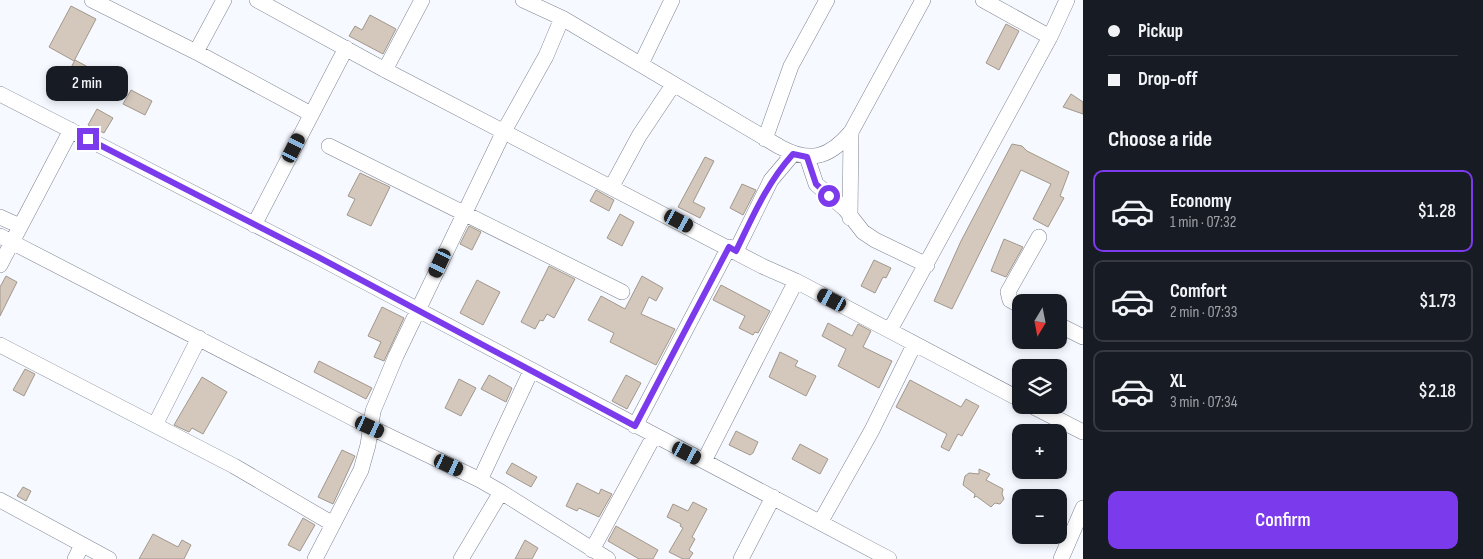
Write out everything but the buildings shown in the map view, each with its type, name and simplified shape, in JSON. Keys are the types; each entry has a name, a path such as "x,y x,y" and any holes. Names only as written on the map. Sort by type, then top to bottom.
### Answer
{"street":[{"path":"92,0 196,52 311,114"},
{"path":"196,52 224,0"},
{"path":"257,0 283,6 346,48 386,70 733,249 762,266 796,281 1012,395"},
{"path":"386,70 422,0"},
{"path":"524,0 562,18 765,139 800,156 820,156 831,151 840,145 851,132 924,0"},
{"path":"641,64 672,0"},
{"path":"765,139 791,66 827,0"},
{"path":"983,0 1050,37"},
{"path":"890,330 1050,37 1067,0"},
{"path":"315,559 361,470 367,451 373,411 418,312 463,214 504,131 546,56 562,18"},
{"path":"254,225 346,48"},
{"path":"612,186 639,136 673,85"},
{"path":"0,94 254,225 654,436 821,521 889,559"},
{"path":"0,265 6,239 20,226 71,130"},
{"path":"850,218 851,132"},
{"path":"329,146 622,292"},
{"path":"800,156 816,184 844,209 863,232 875,240 927,264"},
{"path":"635,426 771,180 800,156"},
{"path":"0,217 20,226"},
{"path":"1012,301 1008,292 1039,237"},
{"path":"6,239 370,427 480,480 608,559"},
{"path":"704,461 796,281"},
{"path":"1068,330 1083,337"},
{"path":"155,424 199,338"},
{"path":"0,345 234,466 333,524"},
{"path":"821,521 872,430 914,345"},
{"path":"480,480 531,371"},
{"path":"1048,414 1083,432"},
{"path":"592,550 654,436"},
{"path":"462,559 501,492"},
{"path":"741,559 773,497"},
{"path":"0,500 108,559"},
{"path":"1061,559 1083,508"},
{"path":"75,559 82,545"}],"route":[{"path":"88,139 320,258 418,312 635,426 729,247 736,251 771,180 793,154 807,157 816,184 829,196"}]}
